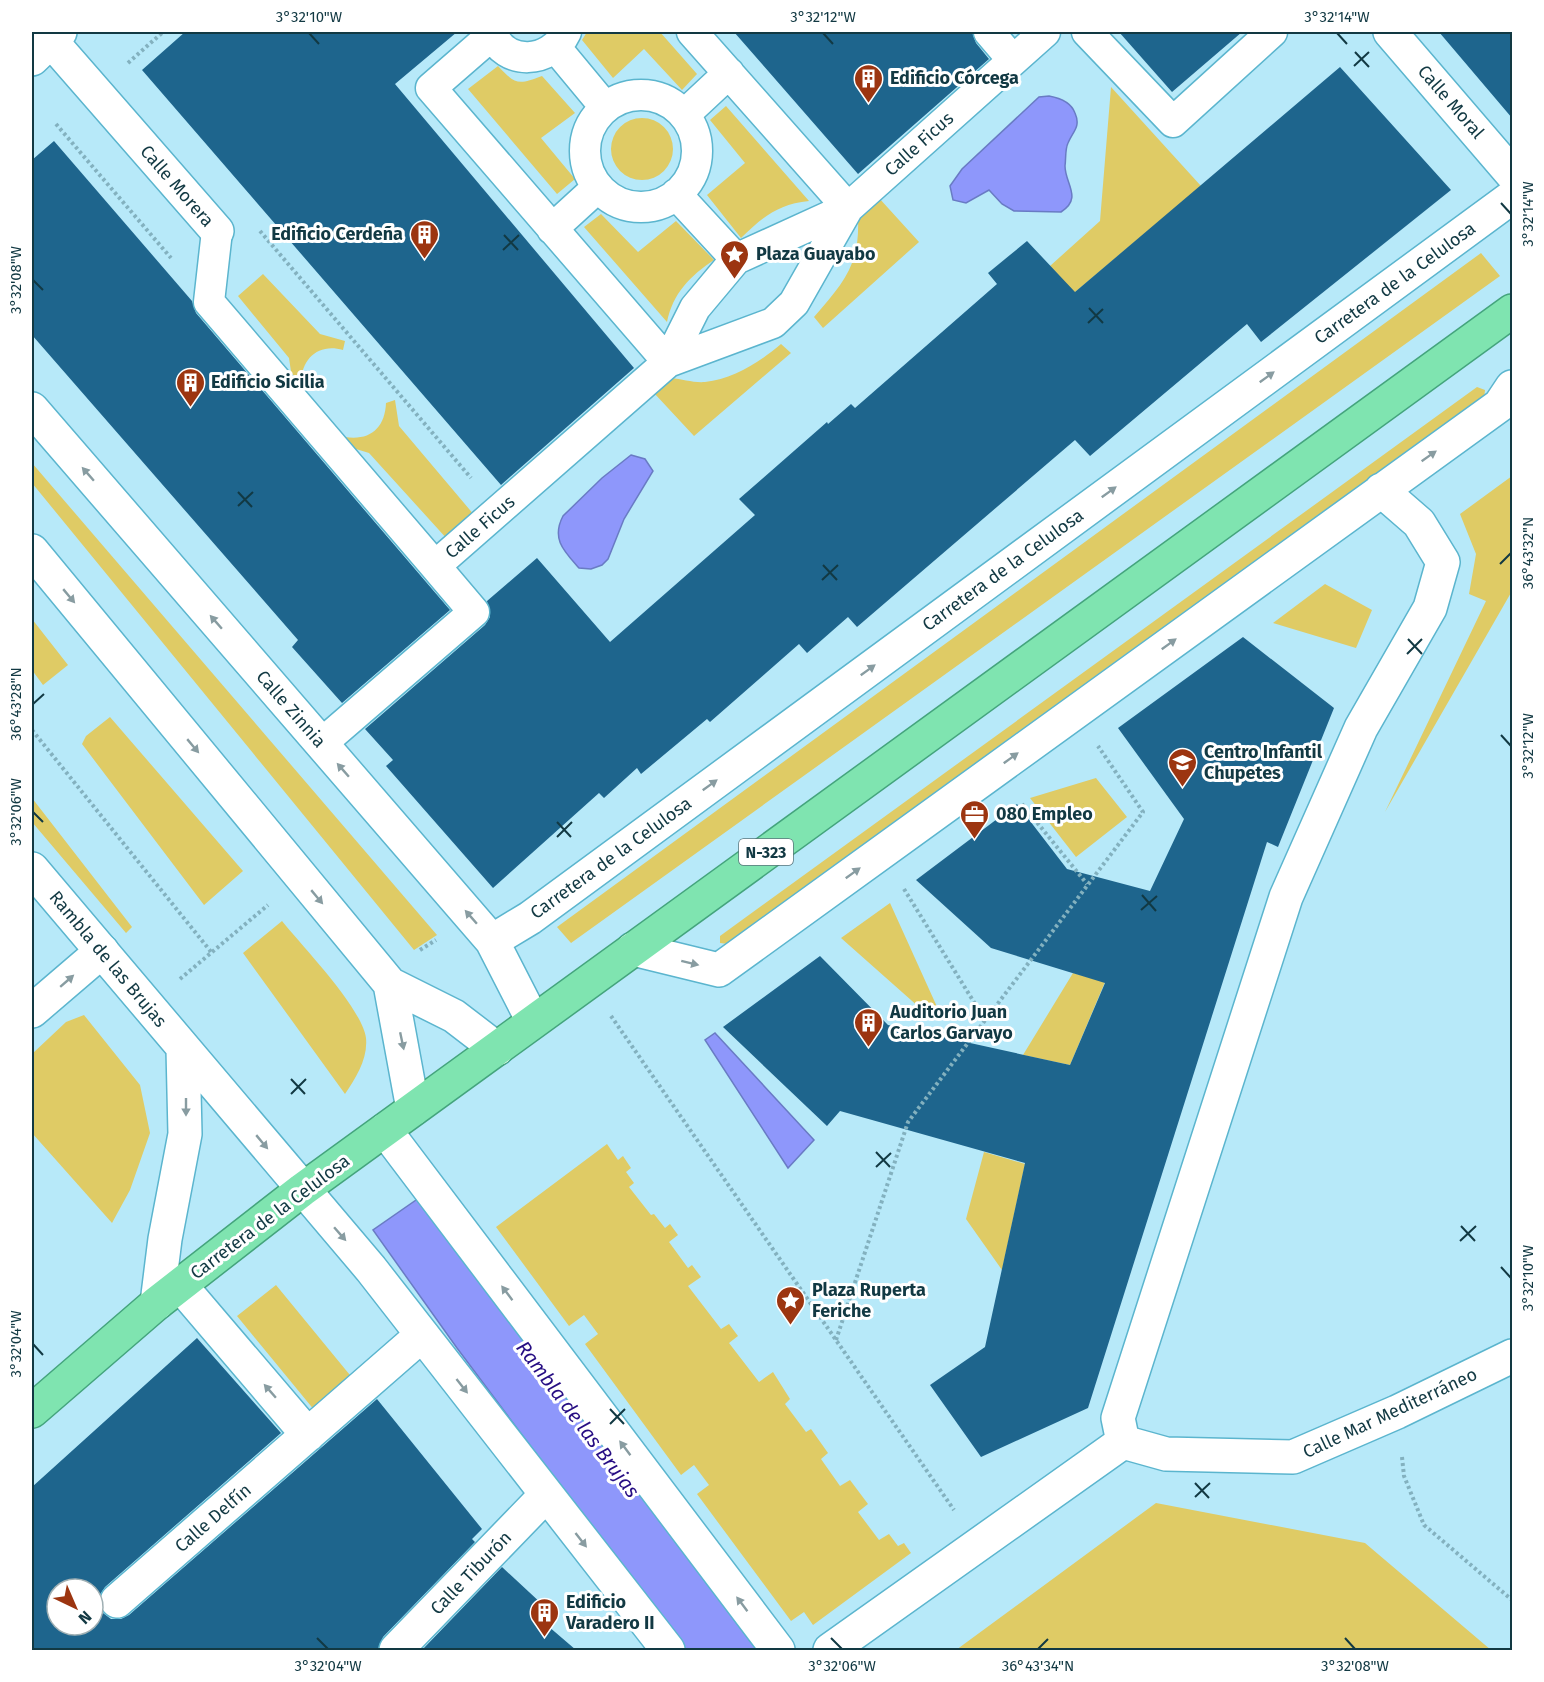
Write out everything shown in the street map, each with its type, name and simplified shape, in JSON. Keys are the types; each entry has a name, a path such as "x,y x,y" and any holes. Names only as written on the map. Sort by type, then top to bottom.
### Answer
{"highway":[{"name":"Carretera de la Celulosa","path":"32,1411 169,1294 302,1190 1512,311"}],"street":[{"path":"692,32 848,208"},
{"path":"989,32 1012,59"},
{"name":"Calle Ficus","path":"321,744 474,612 435,566 668,362 774,323 794,303 848,208 1012,59 1045,32"},
{"path":"1087,32 1173,122 1272,32"},
{"name":"Calle Moral","path":"1390,32 1512,174"},
{"path":"605,107 561,40 545,55 521,57 499,45 491,33 431,88 668,362"},
{"name":"Calle Morera","path":"48,44 217,231 209,302"},
{"path":"684,115 729,73"},
{"path":"637,94 655,96 671,104 684,115 693,130 696,147 695,164 688,180 676,194 661,202 644,206 628,205 611,198 598,187 589,171 585,155 586,137 593,121 605,107 637,94"},
{"path":"552,229 598,187"},
{"path":"676,194 736,258"},
{"name":"Carretera de la Celulosa","path":"492,941 530,918 1512,197"},
{"name":"Calle Ficus","path":"668,362 695,308 736,258 848,208"},
{"path":"209,302 435,566"},
{"path":"633,949 718,970 1500,405 1512,387"},
{"name":"Calle Zinnia","path":"32,409 492,941 533,1021"},
{"path":"830,1650 1123,1442 1118,1418 1286,897 1361,728 1430,608 1443,562 1419,523 1381,490"},
{"path":"32,551 390,984 454,1016 497,1048"},
{"name":"Rambla de las Brujas","path":"32,869 371,1269 668,1650"},
{"path":"32,1011 102,951"},
{"path":"390,984 413,1108"},
{"path":"183,1049 185,1134 165,1239 169,1294 308,1435"},
{"path":"385,1130 778,1650"},
{"name":"Calle Delfín","path":"117,1601 422,1335"},
{"name":"Calle Mar Mediterráneo","path":"1123,1442 1166,1454 1293,1457 1397,1412 1512,1356"},
{"name":"Calle Tiburón","path":"396,1650 546,1495"}],"path":[{"path":"122,69 163,32"},
{"path":"56,124 209,302"},
{"path":"253,222 499,511"},
{"path":"32,730 212,953"},
{"path":"836,1340 908,1122 1143,812 1094,740"},
{"path":"1016,796 1088,885"},
{"path":"899,880 985,1020"},
{"path":"607,1011 979,1546"},
{"path":"1397,1412 1404,1476 1424,1525 1512,1600"}],"shaded area":[{"path":"587,32 660,32 697,74 682,90 644,49 613,78 582,40"},
{"path":"498,66 518,82 542,76 575,113 541,138 575,179 557,194 468,89"},
{"path":"1111,87 1201,186 1036,325 1063,280 1050,266 1100,221"},
{"path":"726,106 809,201 780,208 741,238 707,195 745,163 710,120"},
{"path":"636,118 648,118 664,127 671,137 673,149 671,161 664,171 648,180 636,180 625,175 616,166 611,155 611,143 616,132 625,123"},
{"path":"879,198 919,242 823,328 814,317 848,273 856,249 858,218"},
{"path":"601,214 638,252 676,221 714,260 697,272 684,286 674,302 667,322 584,227"},
{"path":"1481,253 1500,276 571,943 557,927"},
{"path":"263,274 320,334 345,341 343,350 326,349 313,354 308,359 302,373 301,382 293,385 289,358 238,296"},
{"path":"781,344 791,353 694,436 654,393 671,378 701,382 726,377 755,363"},
{"path":"1477,387 1485,390 1484,400 728,944 720,943 720,936"},
{"path":"395,400 399,426 475,516 448,540 369,453 343,445 345,437 362,437 374,431 383,419 386,403"},
{"path":"32,463 437,935 414,950 32,483"},
{"path":"1512,476 1512,591 1385,812 1486,601 1469,594 1476,554 1460,514"},
{"path":"1325,584 1372,610 1356,648 1273,623"},
{"path":"32,619 68,665 43,685 32,670"},
{"path":"110,717 243,871 204,905 82,744 86,736"},
{"path":"1096,778 1127,817 1076,857 1030,798"},
{"path":"32,798 132,927 126,933 32,822"},
{"path":"890,903 938,1009 929,1016 841,938"},
{"path":"282,921 343,995 362,1025 366,1038 365,1053 357,1074 345,1094 243,953"},
{"path":"1073,973 1105,982 1070,1065 1023,1055"},
{"path":"84,1015 140,1085 150,1133 130,1190 112,1223 32,1133 32,1054 66,1022"},
{"path":"607,1144 618,1160 623,1156 631,1168 626,1172 634,1183 629,1187 651,1215 654,1214 665,1228 670,1224 678,1235 669,1242 688,1268 692,1265 701,1277 688,1286 721,1329 729,1324 738,1336 729,1343 759,1382 773,1372 790,1399 785,1404 806,1432 811,1429 828,1453 821,1459 840,1486 850,1480 868,1504 858,1512 879,1540 889,1534 898,1546 904,1543 911,1553 813,1625 804,1612 791,1621 697,1494 709,1485 694,1465 681,1475 585,1344 598,1334 584,1315 569,1326 496,1227"},
{"path":"984,1152 1025,1164 1002,1270 966,1219"},
{"path":"276,1285 354,1380 315,1411 237,1316"},
{"path":"1156,1503 1365,1543 1491,1650 956,1650"}],"water":[{"path":"1049,96 1068,103 1077,118 1076,129 1066,151 1065,166 1072,196 1067,207 1061,212 1014,211 1002,204 989,190 966,203 953,200 950,186 962,169 1039,97"},
{"path":"631,455 645,459 653,471 624,519 608,559 602,565 591,569 579,568 564,550 559,538 558,531 563,516 602,478"},
{"path":"715,1033 814,1140 788,1168 705,1040"},
{"path":"419,1198 757,1650 683,1650 457,1348 373,1230"}],"building":[{"name":"Edificio Cerdeña","path":"185,32 457,32 395,84 634,368 501,485 142,70"},
{"name":"Edificio Córcega","path":"734,32 972,32 976,43 989,59 858,174"},
{"path":"1119,32 1242,32 1172,92"},
{"path":"1439,32 1512,32 1512,118"},
{"path":"1340,67 1451,190 1261,342 1247,324 1090,456 1075,440 857,627 848,617 807,653 799,644 710,722 707,719 641,774 637,768 604,798 599,793 493,888 386,766 393,760 365,729 485,625 490,617 487,601 537,558 610,642 755,515 739,499 827,422 828,424 851,404 855,408 997,284 988,273 1027,241 1075,292"},
{"name":"Edificio Sicilia","path":"54,141 192,301 196,313 450,610 342,703 292,647 298,640 32,335 32,160"},
{"name":"Auditorio Juan Carlos Garvayo","path":"1243,637 1334,708 1278,847 1267,842 1088,1408 981,1457 930,1385 985,1347 1025,1163 840,1111 827,1126 723,1027 820,956 888,1025 1070,1065 1105,983 991,948 916,880 1017,804 1067,869 1150,891 1184,819 1118,728"},
{"path":"197,1338 281,1433 105,1587 105,1577 45,1577 45,1637 105,1637 105,1614 111,1619 121,1619 129,1615 377,1399 482,1529 472,1539 475,1542 383,1637 378,1650 32,1650 32,1487"},
{"path":"502,1567 543,1605 534,1614 576,1650 422,1650"}],"place":[{"name":"Edificio Córcega","path":"869,104"},
{"name":"Edificio Cerdeña","path":"424,260"},
{"name":"Plaza Guayabo","path":"735,280"},
{"name":"Edificio Sicilia","path":"190,408"},
{"name":"Centro Infantil Chupetes","path":"1183,788"},
{"name":"080 Empleo","path":"975,840"},
{"name":"Auditorio Juan Carlos Garvayo","path":"869,1048"},
{"name":"Plaza Ruperta Feriche","path":"791,1326"},
{"name":"Edificio Varadero II","path":"545,1638"}]}
